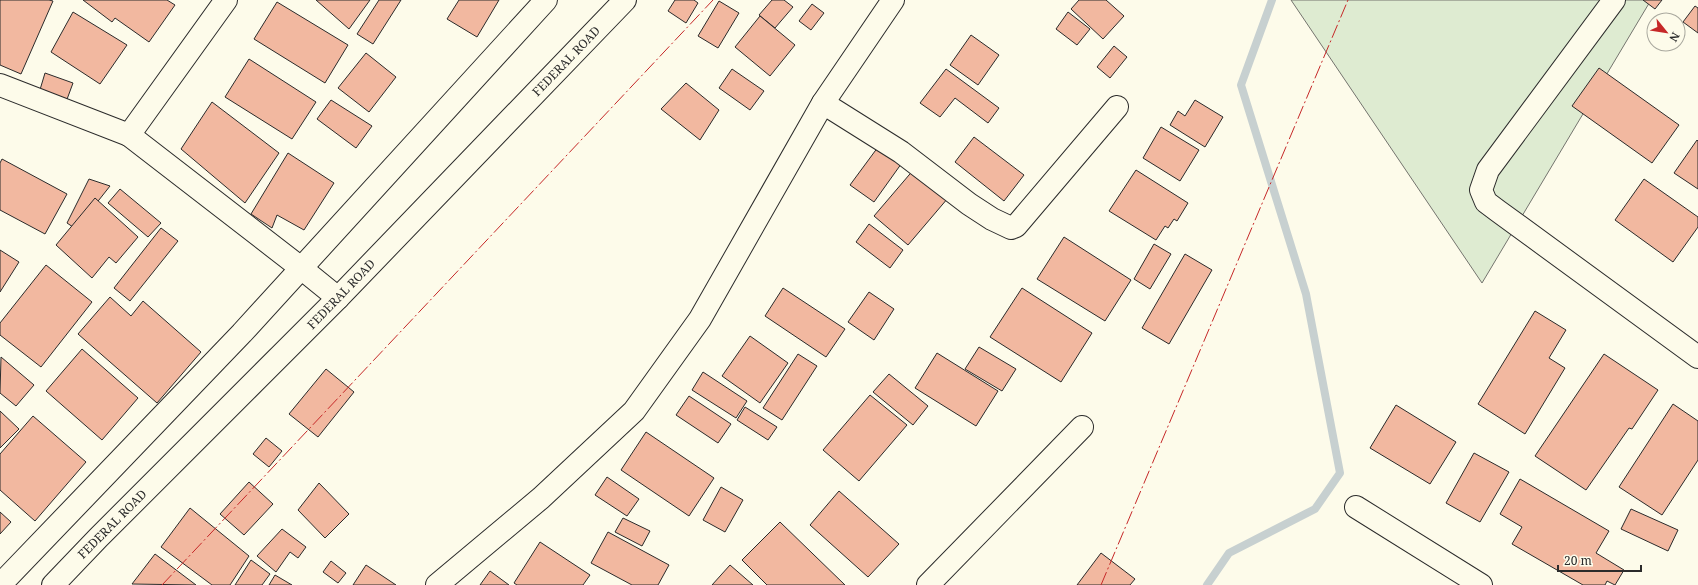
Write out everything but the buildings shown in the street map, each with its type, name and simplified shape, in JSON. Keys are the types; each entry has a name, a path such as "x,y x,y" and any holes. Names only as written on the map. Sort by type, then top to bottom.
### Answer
{"street":[{"path":"129,135 226,0"},
{"path":"0,585 242,333 546,0"},
{"name":"FEDERAL ROAD","path":"53,585 338,298 625,0"},
{"path":"437,585 541,498 634,411 700,319 823,103 893,0"},
{"path":"1614,0 1488,170 1481,190 1486,202 1698,357"},
{"path":"0,85 129,135 338,298"},
{"path":"823,103 901,152 969,204 992,219 1011,228 1016,226 1117,107"},
{"path":"928,585 1082,427"},
{"path":"1356,507 1481,585"}],"green space":[{"path":"1291,0 1651,0 1482,283"}],"waterway":[{"path":"1207,585 1229,553 1315,509 1340,473 1306,294 1241,85 1272,0"}],"power":[{"path":"162,585 713,0"},
{"path":"1101,585 1348,0"}]}
